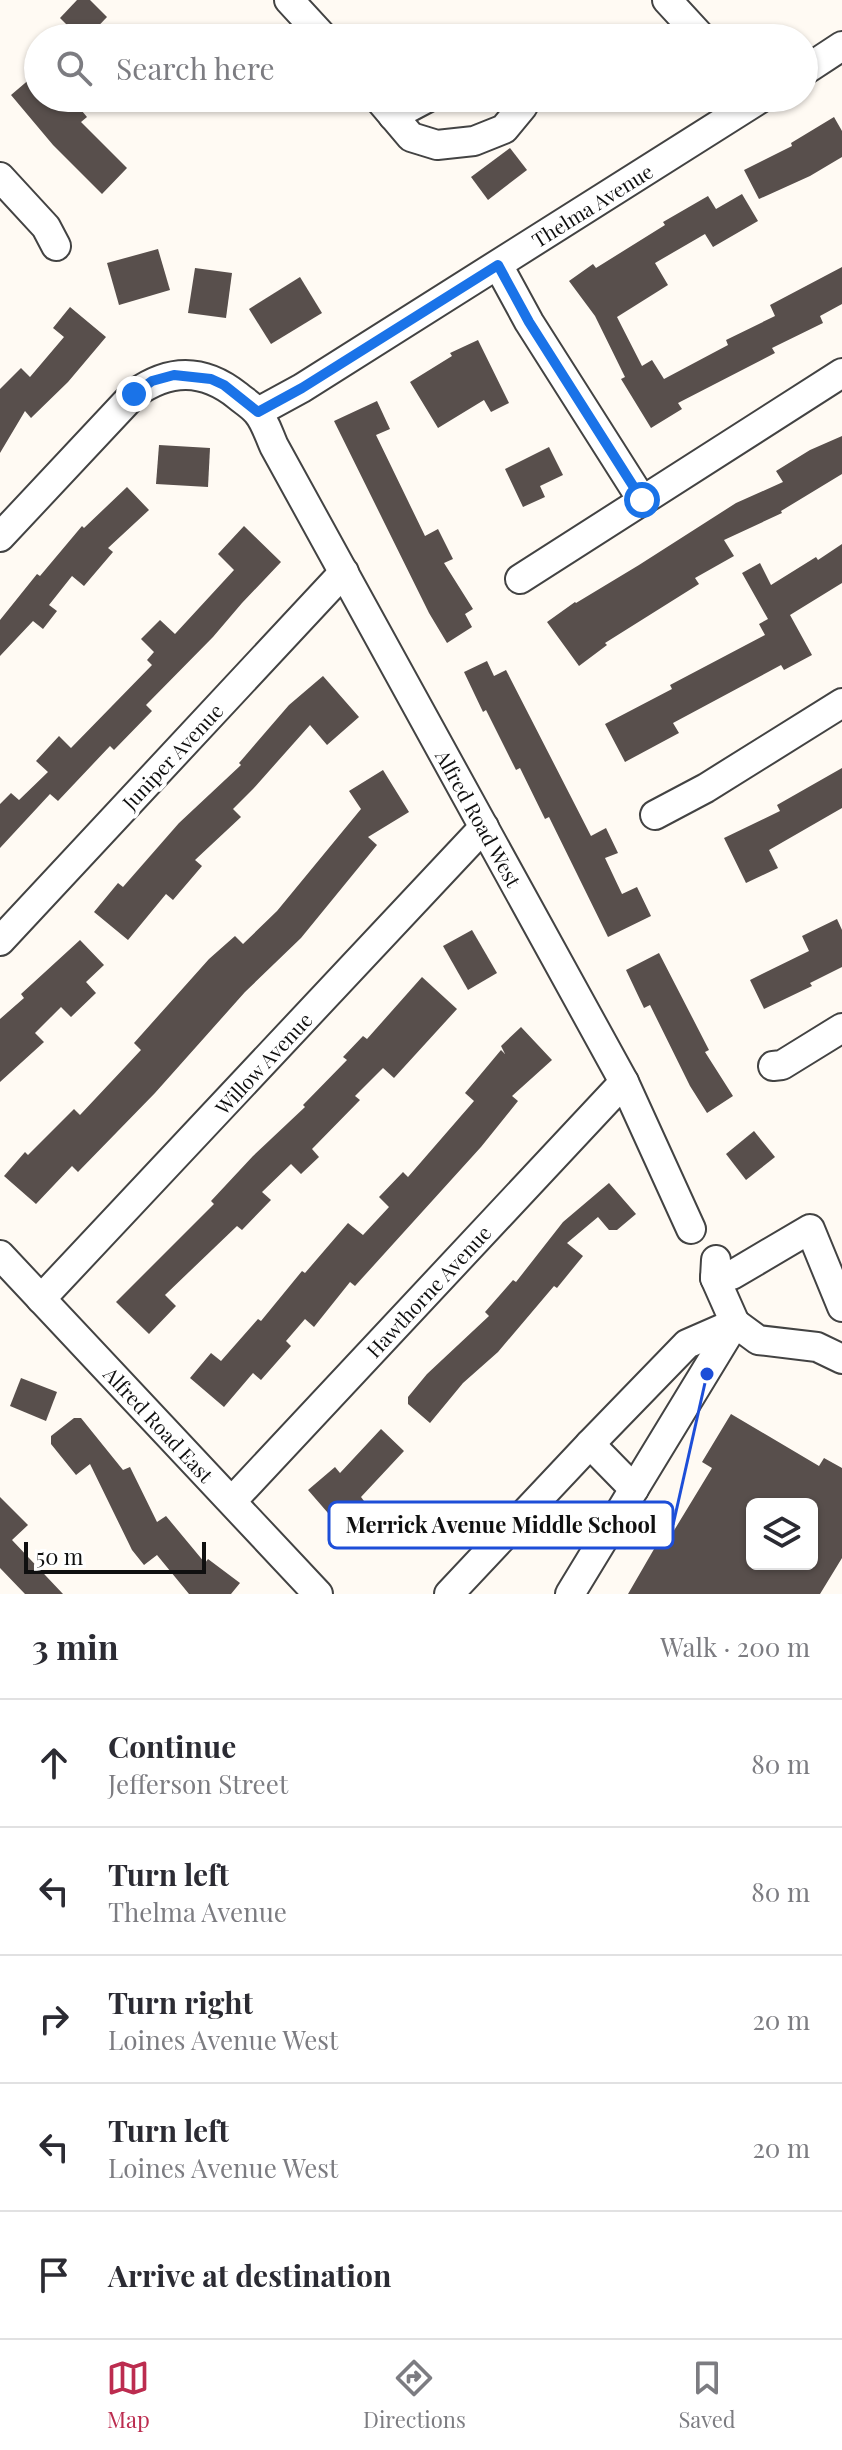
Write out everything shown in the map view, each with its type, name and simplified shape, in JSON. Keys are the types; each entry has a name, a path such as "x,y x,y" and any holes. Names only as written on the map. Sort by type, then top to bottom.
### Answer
{"street":[{"path":"667,0 689,24"},
{"path":"296,7 311,24"},
{"path":"818,62 842,46"},
{"path":"389,112 411,137 437,145 474,141 504,129 518,112"},
{"name":"Thelma Avenue","path":"258,412 302,388 738,112"},
{"path":"0,177 46,227 56,246"},
{"path":"498,265 529,322 642,500"},
{"path":"520,579 842,373"},
{"path":"0,537 134,394 152,381 174,375 211,379 224,385 258,412"},
{"name":"Alfred Road West","path":"258,412 624,1082 691,1229"},
{"name":"Juniper Avenue","path":"0,941 344,572"},
{"path":"655,815 706,788 842,703"},
{"name":"Willow Avenue","path":"41,1299 484,827"},
{"path":"773,1066 782,1065 842,1028"},
{"name":"Hawthorne Avenue","path":"232,1501 624,1082"},
{"path":"842,1307 810,1229 732,1275 715,1269 735,1323 758,1340 817,1347 842,1359"},
{"name":"Alfred Road East","path":"0,1255 318,1594"},
{"path":"449,1594 687,1344 735,1323"},
{"path":"570,1594 735,1323"},
{"path":"590,1444 634,1489"}],"building":[{"path":"77,0 90,0 107,17 100,24 66,24 60,18"},
{"path":"24,84 24,110 11,95"},
{"path":"25,112 83,112 87,117 81,122 127,168 102,194"},
{"path":"834,117 842,131 842,157 810,176 759,199 744,170 792,146 791,143"},
{"path":"510,148 527,170 488,200 471,177"},
{"path":"742,194 758,221 713,247 705,234 655,263 668,285 617,317 642,366 652,360 664,379 728,345 726,340 775,316 770,305 842,267 842,304 820,316 823,323 772,348 775,353 678,403 682,409 651,428 621,379 625,377 595,316 569,281 593,264 596,268 665,225 663,222 708,196 716,209"},
{"path":"158,249 170,290 119,305 107,263"},
{"path":"195,268 232,273 226,318 188,313"},
{"path":"300,277 322,313 271,344 249,309"},
{"path":"70,307 106,337 68,382 31,418 25,411 0,453 0,389 21,368 30,377 64,337 53,328"},
{"path":"478,340 509,403 491,412 484,400 438,428 410,382 452,356 450,353"},
{"path":"377,401 390,429 376,435 425,536 438,529 453,559 444,563 473,609 465,614 472,627 447,643 429,613 334,421"},
{"path":"842,436 842,474 782,513 724,540 734,556 695,578 699,584 605,643 607,645 579,666 547,622 736,503 783,482 776,471 810,450"},
{"path":"159,445 210,448 208,487 156,484"},
{"path":"549,447 563,475 540,486 545,497 523,507 505,469"},
{"path":"127,487 149,510 108,548 113,552 84,586 72,576 49,605 57,611 43,629 33,621 0,656 0,620 82,526 84,528"},
{"path":"244,526 281,562 146,705 152,711 114,750 110,746 58,801 50,794 0,848 0,804 11,793 19,800 48,772 36,761 59,736 71,748 152,665 147,660 154,652 141,639 160,620 175,634 234,570 218,554"},
{"path":"842,544 842,583 790,615 812,655 784,670 781,665 673,723 679,733 625,762 605,724 672,689 670,685 765,635 759,624 768,619 742,573 760,563 771,585"},
{"path":"487,661 494,676 506,670 591,836 606,828 618,853 605,858 622,894 637,887 651,916 608,937 549,817 545,819 520,768 516,770 464,672"},
{"path":"323,676 359,717 327,745 310,725 233,809 241,817 195,860 202,866 173,900 166,894 128,940 94,912 118,883 123,887 179,823 241,765 239,763 289,705"},
{"path":"842,768 842,808 769,850 778,868 746,883 724,838 780,811 777,805"},
{"path":"383,770 409,812 368,837 377,845 301,938 245,992 155,1093 78,1172 72,1166 36,1204 4,1176 25,1152 28,1155 74,1109 80,1115 141,1050 134,1043 209,959 235,936 243,944 277,911 361,809 349,791"},
{"path":"837,919 842,930 842,967 810,983 812,986 764,1009 750,980 809,951 802,936"},
{"path":"472,930 497,973 468,990 443,946"},
{"path":"80,940 104,965 86,982 96,993 71,1017 61,1007 35,1033 44,1042 0,1082 0,1019 24,998 21,994"},
{"path":"659,953 709,1050 705,1052 733,1096 707,1113 690,1086 650,1005 644,1008 626,970"},
{"path":"422,977 457,1009 394,1078 383,1068 355,1096 360,1100 312,1149 319,1157 301,1174 291,1164 262,1192 271,1200 242,1230 237,1226 165,1295 176,1306 149,1334 116,1302 214,1204 211,1201 305,1107 303,1105 347,1060 343,1057 363,1036 367,1039"},
{"path":"521,1027 552,1060 512,1096 518,1101 481,1147 355,1286 350,1282 314,1327 305,1319 286,1341 291,1346 261,1380 253,1373 224,1407 190,1378 211,1353 221,1361 348,1223 363,1235 389,1207 379,1197 403,1172 408,1177 474,1101 465,1093 501,1050 505,1054 501,1046"},
{"path":"754,1131 775,1157 746,1180 726,1154"},
{"path":"609,1183 636,1214 617,1230 609,1230 598,1217 567,1243 583,1256 498,1352 463,1383 430,1423 408,1404 408,1397 427,1374 489,1316 485,1312 513,1280 516,1282 563,1222"},
{"path":"21,1378 57,1392 46,1421 10,1406"},
{"path":"731,1414 819,1466 824,1458 842,1468 842,1558 820,1594 628,1594 661,1537 667,1542 712,1468 702,1462"},
{"path":"74,1418 81,1418 123,1470 130,1467 157,1522 166,1516 205,1563 208,1559 240,1583 231,1594 189,1594 157,1555 144,1565 132,1550 90,1464 76,1475 51,1444 51,1436"},
{"path":"381,1429 404,1451 361,1497 367,1505 341,1528 308,1490 335,1467 340,1473"},
{"path":"0,1497 28,1525 12,1540 63,1594 25,1594 0,1568"}],"place":[{"name":"Merrick Avenue Middle School","path":"707,1374"}],"route":[{"path":"134,394 152,381 174,375 211,379 224,385 258,412 302,388 498,265 529,322 642,500"}]}
